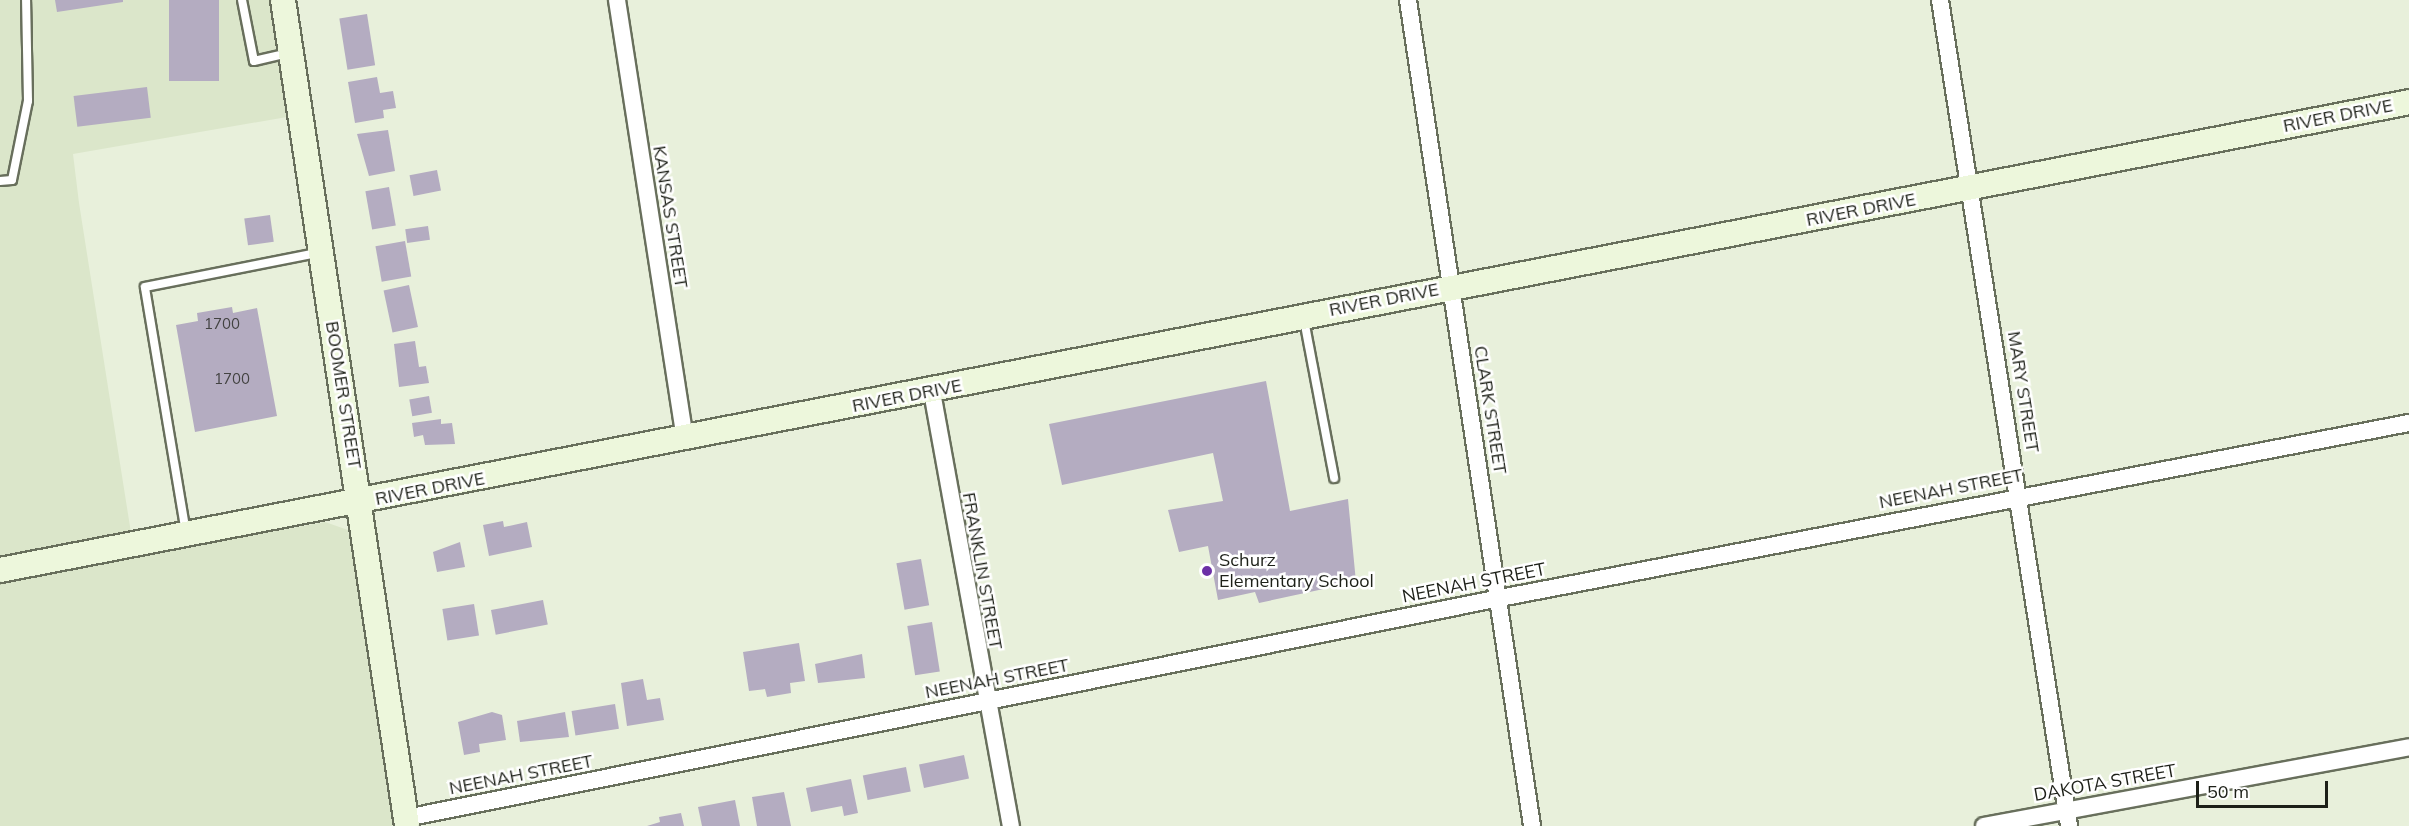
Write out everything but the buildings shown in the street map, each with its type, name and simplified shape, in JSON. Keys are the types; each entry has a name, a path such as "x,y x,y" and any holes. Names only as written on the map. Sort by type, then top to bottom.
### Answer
{"street":[{"name":"BOOMER STREET","path":"283,0 407,822"},
{"name":"KANSAS STREET","path":"616,0 684,440"},
{"name":"CLARK STREET","path":"1408,0 1500,598 1532,826"},
{"name":"MARY STREET","path":"1940,0 2020,495 2067,818"},
{"name":"RIVER DRIVE","path":"0,570 932,392 1452,287 1971,189 2409,102"},
{"name":"FRANKLIN STREET","path":"932,392 984,702 1011,826"},
{"name":"NEENAH STREET","path":"407,822 1500,598 2020,495 2409,423"},
{"name":"DAKOTA STREET","path":"1984,826 2067,818 2409,747"}],"lane":[{"path":"0,180 12,180 28,101 26,0"},
{"path":"242,0 254,61 291,53"},
{"path":"186,534 145,288 321,252"},
{"path":"1304,317 1334,478"}],"shaded area":[{"path":"0,0 270,0 287,117 73,154 79,203 131,533 140,556 325,522 348,530 396,826 0,826"}],"place":[{"name":"Schurz Elementary School","path":"1207,571"}]}
